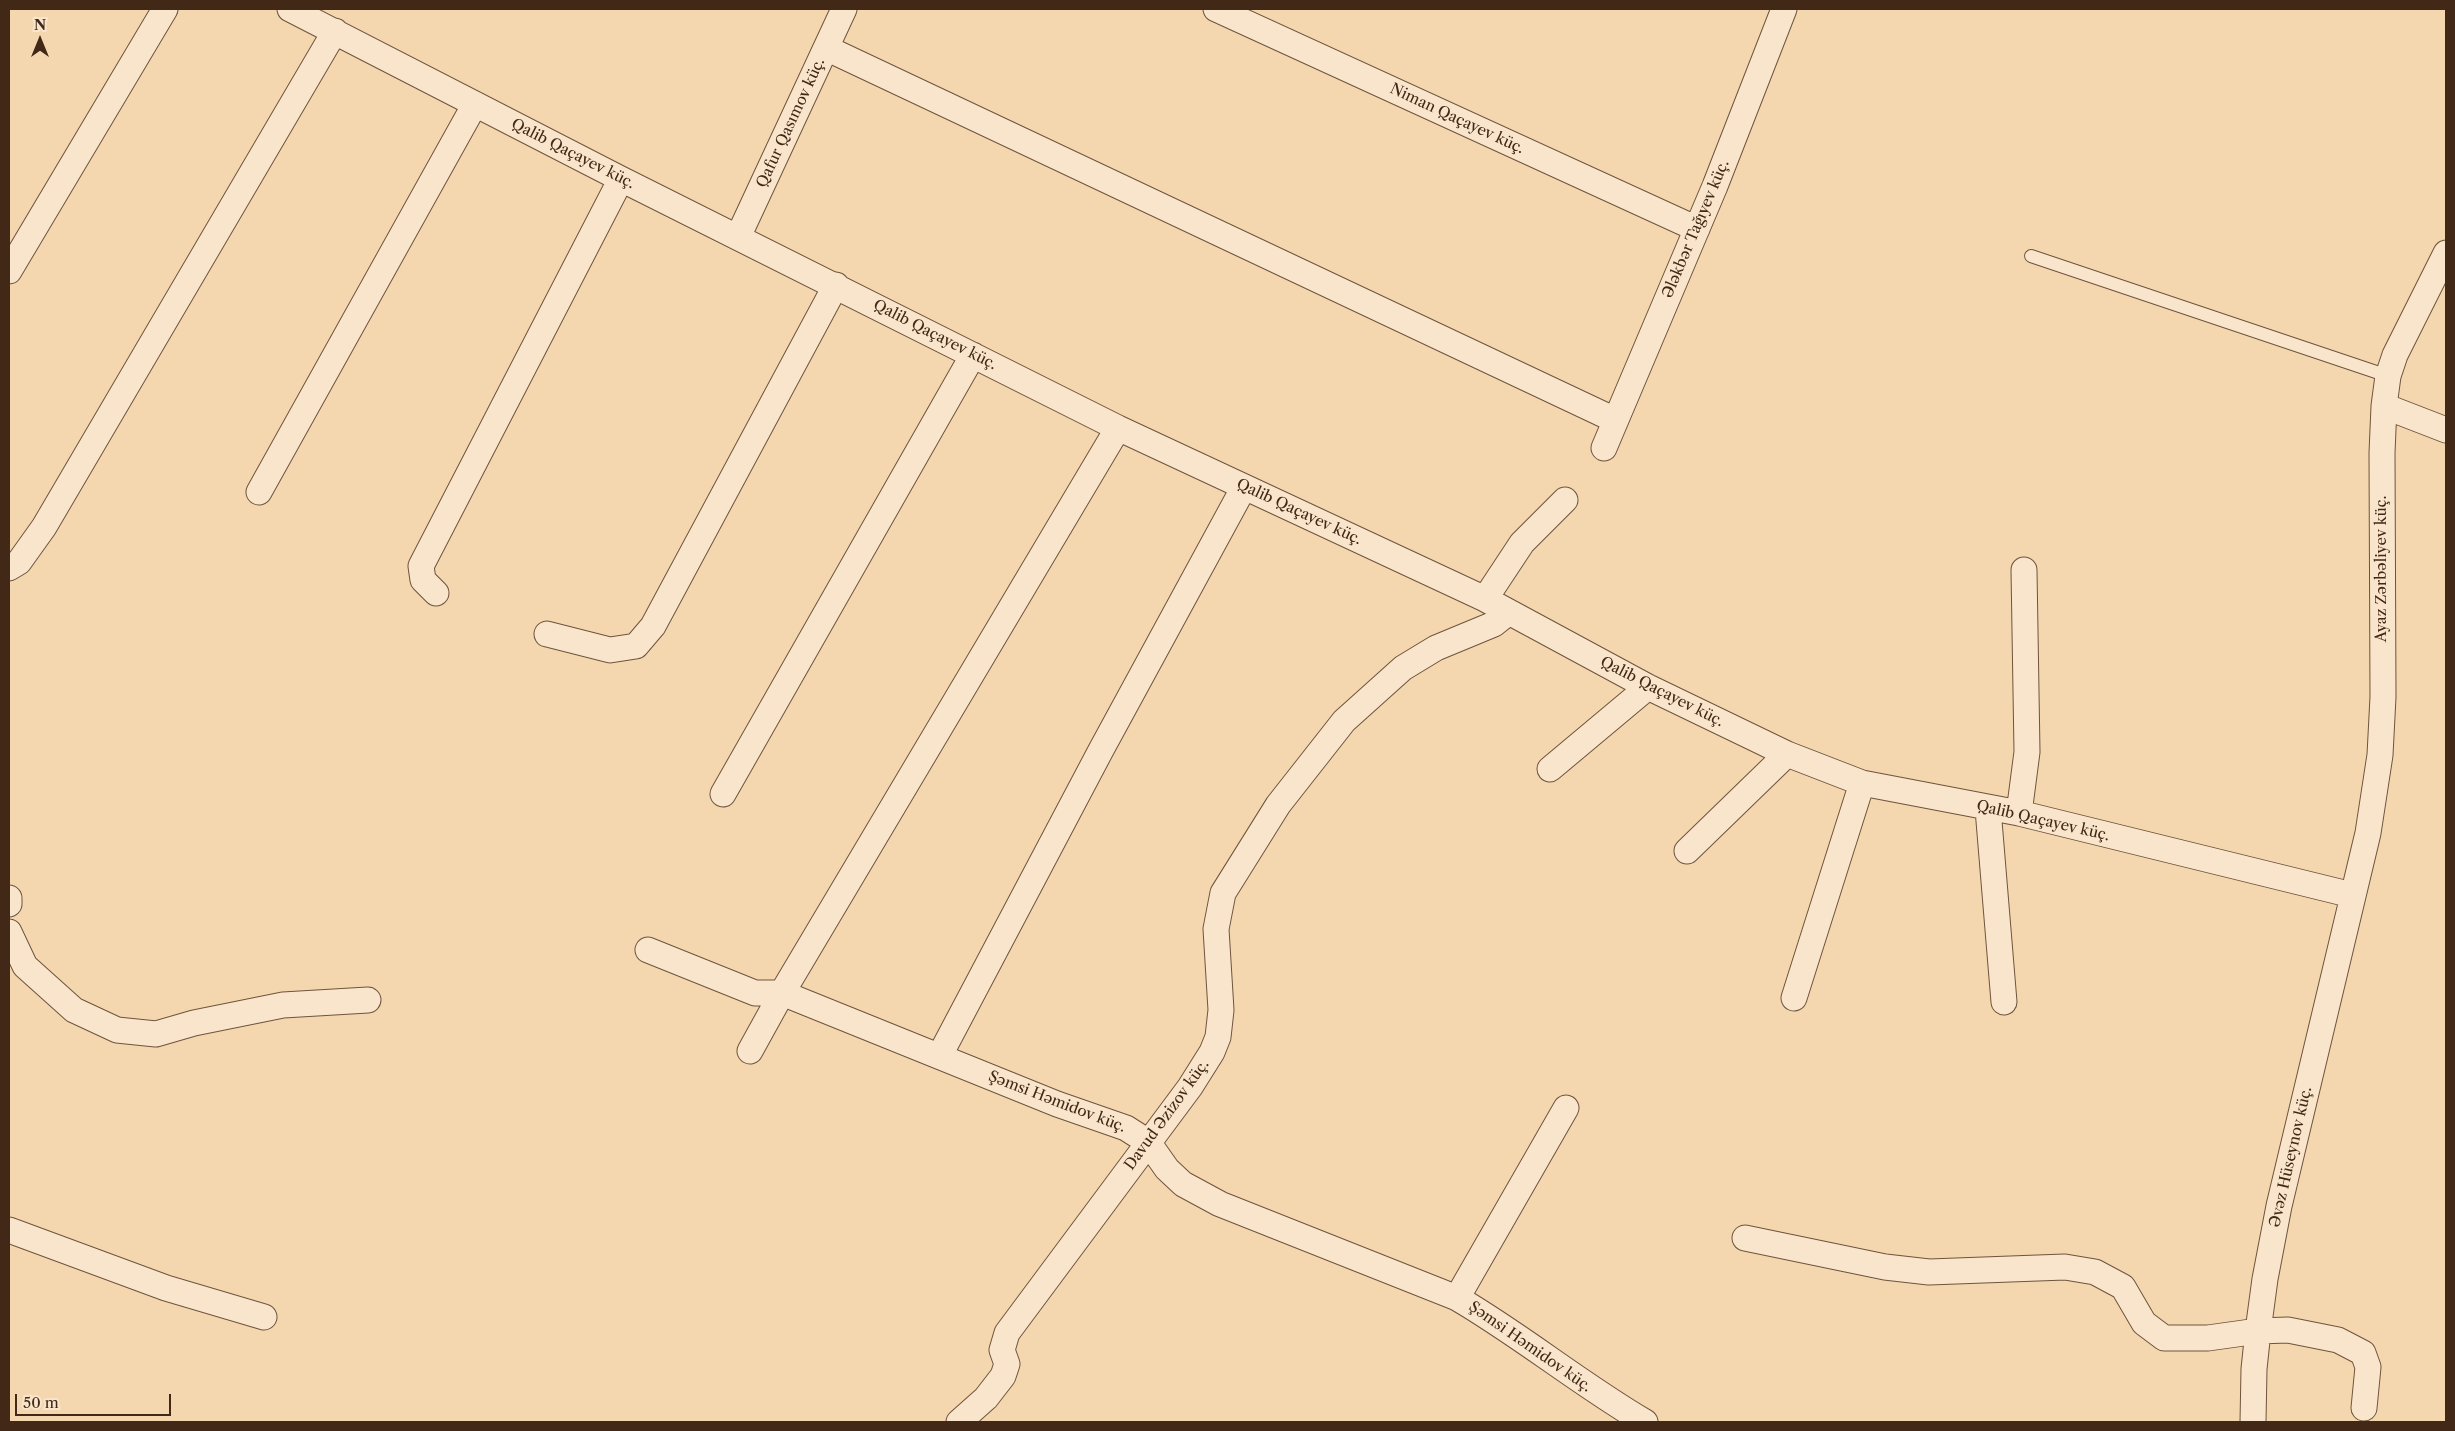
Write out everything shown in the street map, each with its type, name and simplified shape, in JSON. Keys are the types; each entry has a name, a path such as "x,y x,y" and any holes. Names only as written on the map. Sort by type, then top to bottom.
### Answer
{"street":[{"path":"9,271 165,9"},
{"name":"Qalib Qaçayev küç.","path":"290,9 621,179 1118,428 1485,599 1648,688 1786,754 1862,783 2019,814 2352,895"},
{"name":"Qafur Qasımov küç.","path":"738,237 844,9"},
{"name":"Niman Qaçayev küç.","path":"1216,9 1697,229"},
{"name":"Ələkbər Tağıyev küç.","path":"1604,448 1697,229 1784,9"},
{"path":"9,568 19,562 44,527 335,31"},
{"path":"826,48 1616,420"},
{"path":"260,492 475,104"},
{"path":"436,593 423,580 421,566 621,179"},
{"name":"Ayaz Zərbəliyev küç.","path":"2352,895 2368,833 2380,755 2383,697 2382,454 2384,406 2388,376 2395,354 2446,253"},
{"path":"547,634 610,650 636,646 653,626 836,286"},
{"path":"723,794 973,354"},
{"path":"2384,406 2446,430"},
{"path":"750,1051 782,993 1118,428"},
{"path":"940,1055 1101,750 1244,487"},
{"path":"1485,599 1522,543 1565,500"},
{"path":"2019,814 2027,752 2024,570"},
{"name":"Davud Əzizov küç.","path":"959,1422 986,1398 1003,1376 1007,1364 1002,1350 1007,1332 1190,1087 1212,1052 1218,1037 1221,1010 1216,930 1218,913 1224,893 1278,805 1344,721 1403,668 1436,648 1494,624 1509,612"},
{"path":"1550,769 1648,688"},
{"path":"1687,851 1786,754"},
{"path":"1794,998 1862,783"},
{"path":"1988,809 2004,1002"},
{"name":"Əvəz Hüseynov küç.","path":"2253,1422 2254,1369 2265,1279 2279,1206 2352,895"},
{"path":"9,898 9,904"},
{"path":"9,932 25,966 74,1010 117,1030 156,1034 194,1023 283,1005 368,1000"},
{"name":"Şəmsi Həmidov küç.","path":"648,950 755,993 782,993 940,1055 1057,1104 1126,1128 1148,1142 1167,1169 1183,1184 1220,1204 1457,1298 1494,1319 1600,1396 1645,1422"},
{"path":"1457,1298 1566,1108"},
{"path":"9,1230 166,1288 264,1317"},
{"path":"1745,1238 1885,1267 1929,1272 2064,1266 2095,1272 2123,1287 2144,1324 2164,1338 2208,1338 2258,1331 2288,1330 2338,1340 2363,1353 2368,1367 2364,1408"}],"lane":[{"path":"2032,256 2388,376"}]}
